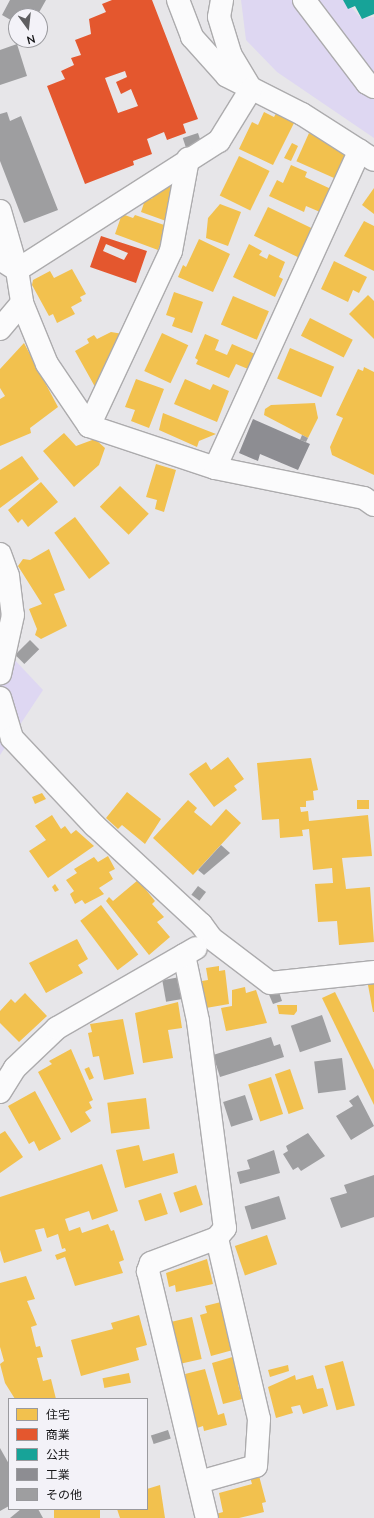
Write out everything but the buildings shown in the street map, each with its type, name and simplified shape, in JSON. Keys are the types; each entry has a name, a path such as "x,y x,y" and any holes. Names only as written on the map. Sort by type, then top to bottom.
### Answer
{"street":[{"path":"178,0 192,38 227,76 302,114 367,155 215,468"},
{"path":"222,0 219,17 230,54 251,89"},
{"path":"304,0 367,83 374,87"},
{"path":"9,265 218,141 251,89"},
{"path":"89,426 172,251 188,159"},
{"path":"0,211 9,265 22,303 47,364 89,426 215,468 364,498 374,504"},
{"path":"0,329 22,303"},
{"path":"0,554 8,576 13,615 5,642 0,674"},
{"path":"0,698 6,740 94,825 201,924 211,938 270,983 374,972"},
{"path":"0,1092 15,1068 58,1028 211,938"},
{"path":"184,955 198,1022 225,1228 217,1238 151,1263 148,1271 207,1518"},
{"path":"199,1482 256,1466 259,1419 217,1238"}],"shaded area":[{"path":"241,0 345,0 361,18 374,17 374,138 277,72 246,40"},
{"path":"0,652 12,657 43,690 0,755"}]}
